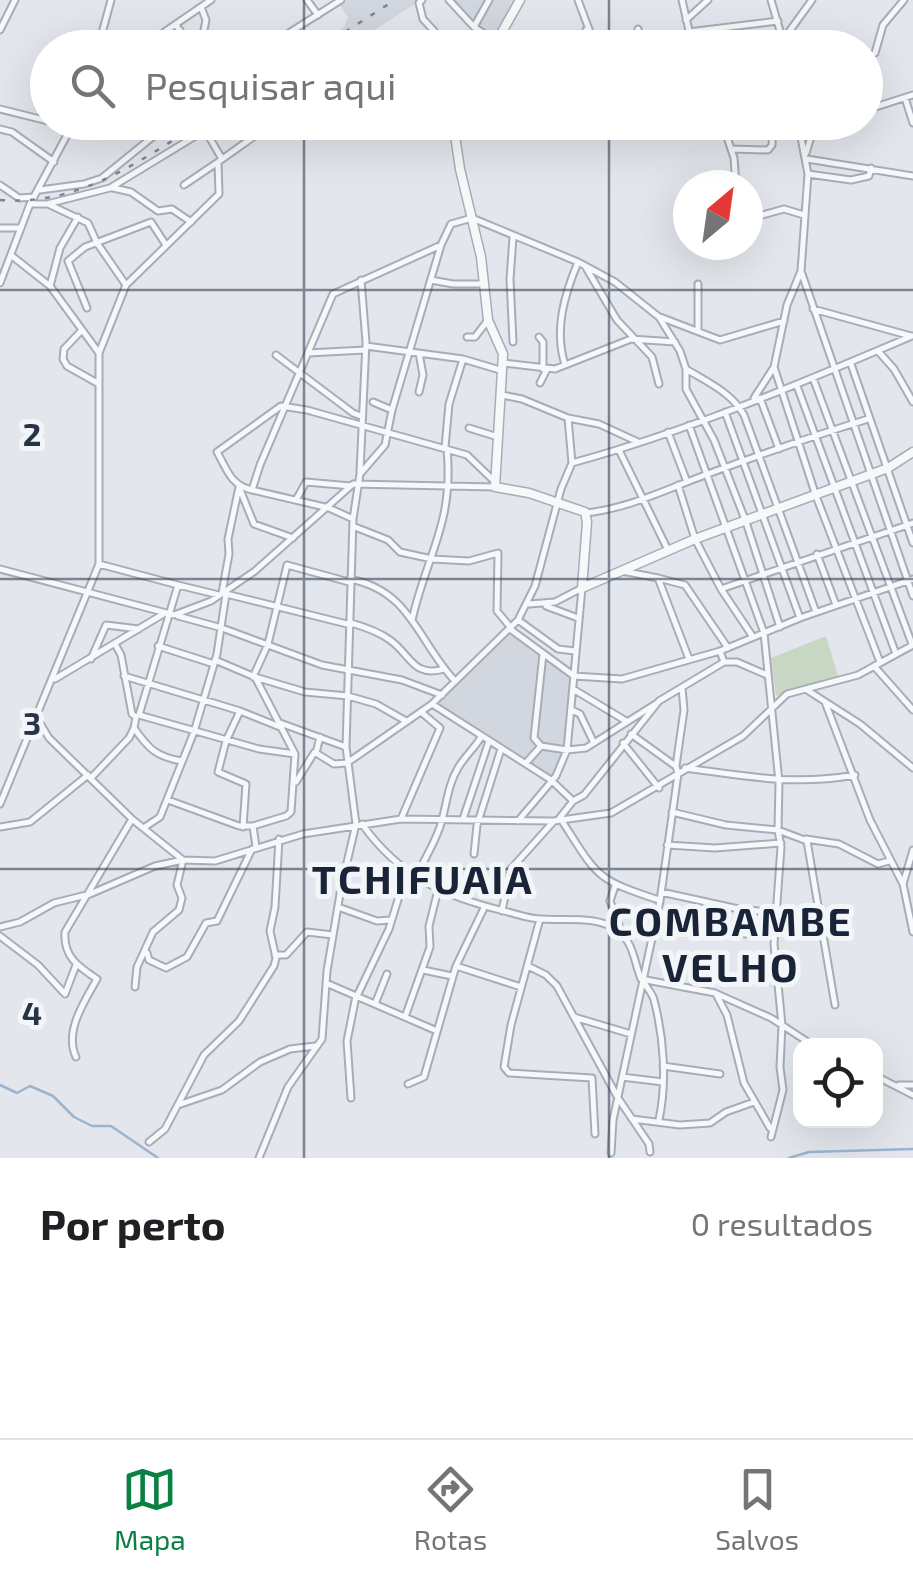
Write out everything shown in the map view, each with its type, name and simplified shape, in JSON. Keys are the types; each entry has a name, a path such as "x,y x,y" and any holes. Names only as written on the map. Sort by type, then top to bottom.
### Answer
{"street":[{"path":"0,30 14,0"},
{"path":"103,30 111,0"},
{"path":"173,30 211,0"},
{"path":"307,0 318,15"},
{"path":"294,30 342,0"},
{"path":"422,0 423,19 433,30"},
{"path":"449,0 478,30"},
{"path":"474,27 490,0"},
{"path":"501,30 520,0"},
{"path":"578,0 588,30"},
{"path":"682,0 688,30"},
{"path":"686,20 708,0"},
{"path":"771,0 780,30"},
{"path":"790,30 812,0"},
{"path":"881,30 904,0"},
{"path":"202,7 204,30"},
{"path":"706,30 778,22"},
{"path":"883,104 913,95"},
{"path":"904,97 913,124"},
{"path":"0,109 30,116"},
{"path":"0,130 12,132 54,162"},
{"path":"0,283 34,197 65,140"},
{"path":"0,185 19,198 84,184 102,178 148,140"},
{"path":"46,204 110,188 189,140"},
{"path":"0,804 89,594 98,564 99,353 126,284 220,192 220,160 210,140"},
{"path":"184,185 249,140"},
{"path":"457,140 482,256 488,320 502,354 496,484"},
{"path":"730,140 734,170"},
{"path":"732,149 768,150 772,140"},
{"path":"756,399 774,367 790,293 800,271 808,174 802,140"},
{"path":"806,156 809,140"},
{"path":"806,156 913,176"},
{"path":"808,174 860,180 869,176 871,168"},
{"path":"110,188 130,192 156,210 172,208 191,222"},
{"path":"34,197 88,223 126,284"},
{"path":"763,215 784,209 804,215"},
{"path":"50,286 60,248 78,217"},
{"path":"52,680 139,629 222,594 355,484 383,450 441,245 451,224 472,218 585,265 615,282 659,316 720,340 784,320"},
{"path":"87,308 68,261 84,247 151,222 166,246"},
{"path":"0,228 22,228"},
{"path":"513,236 513,342"},
{"path":"252,490 264,451 333,294 441,245"},
{"path":"12,255 50,286 99,353"},
{"path":"566,366 558,341 559,328 578,262"},
{"path":"585,265 631,338 652,357 659,384"},
{"path":"800,271 913,596"},
{"path":"360,474 366,348 361,280"},
{"path":"431,280 484,284"},
{"path":"698,284 698,330"},
{"path":"812,309 912,336"},
{"path":"659,316 675,342 686,369 686,389 704,418 746,522 780,627"},
{"path":"467,337 475,337 488,320"},
{"path":"82,330 64,349 62,359 67,366 99,384"},
{"path":"572,463 781,392 912,336"},
{"path":"539,337 545,369 540,383"},
{"path":"308,352 366,348 410,351 545,369 566,366 631,338 675,342"},
{"path":"878,351 912,399"},
{"path":"419,353 423,366 419,392"},
{"path":"276,355 352,414 361,416"},
{"path":"412,620 442,532 450,487 448,411 463,359"},
{"path":"850,364 910,524 913,542"},
{"path":"774,367 877,664 913,710"},
{"path":"686,369 739,405 816,612"},
{"path":"0,927 138,872 183,860 215,861 280,839 359,824 401,819 558,821 611,814 743,736 787,694 858,676 913,645 813,378"},
{"path":"797,386 896,654"},
{"path":"502,395 568,418 600,424 638,442"},
{"path":"756,399 778,449"},
{"path":"373,402 392,410"},
{"path":"353,519 329,508 239,487 230,480 218,450 276,407 286,406 467,454 496,484"},
{"path":"725,412 800,618"},
{"path":"315,752 334,764 347,763 432,704 518,620 528,604 572,463 568,418"},
{"path":"296,500 306,482 450,487 496,484 579,508 586,514 644,500 706,474 868,419"},
{"path":"688,424 764,634 781,843 774,936 783,1090 771,1134 742,1077 727,1015 715,994"},
{"path":"469,428 498,437"},
{"path":"668,432 687,482"},
{"path":"619,450 669,550"},
{"path":"543,605 694,539 888,468 913,452"},
{"path":"259,1158 288,1087 322,1039 333,934 359,824 346,747 355,484"},
{"path":"678,485 694,539 753,638"},
{"path":"239,487 257,526 293,538"},
{"path":"145,828 157,820 168,800 215,662 222,628 228,539 239,487"},
{"path":"518,821 558,773 567,750 586,514"},
{"path":"721,589 910,524"},
{"path":"355,527 388,540 400,552 432,560 469,562 498,553 498,611 511,628 574,676 622,679 689,660 910,580"},
{"path":"817,554 836,605"},
{"path":"98,564 351,624 388,639 416,670 444,669"},
{"path":"254,677 268,644 287,565 384,590 412,620 456,682"},
{"path":"0,568 222,628 322,665 402,680 442,695"},
{"path":"621,571 685,584 728,648"},
{"path":"658,578 689,660"},
{"path":"0,827 30,822 90,777 129,738 178,585"},
{"path":"528,604 543,605 578,618"},
{"path":"518,620 558,649 575,651"},
{"path":"91,658 106,625 139,629"},
{"path":"114,644 122,655 132,714 258,750 295,754"},
{"path":"158,646 305,692 348,696 384,708 407,722"},
{"path":"720,651 724,662"},
{"path":"543,654 534,738 541,746 567,750 594,743 724,662 737,662 767,675"},
{"path":"124,676 346,747"},
{"path":"168,800 244,826 290,814 295,754 254,677"},
{"path":"816,686 870,820 903,884 913,932"},
{"path":"573,688 626,722"},
{"path":"611,1152 630,1034 660,900 678,774 684,710 682,688"},
{"path":"808,690 882,741 913,768"},
{"path":"502,910 510,870 584,796 659,701"},
{"path":"432,704 551,780 574,802"},
{"path":"572,710 580,714 594,743"},
{"path":"240,711 218,772 246,784 244,826"},
{"path":"401,819 440,728 421,712"},
{"path":"37,718 49,738 132,819 183,860"},
{"path":"134,728 153,752 182,760"},
{"path":"632,734 686,769 779,782 855,775"},
{"path":"30,735 49,738"},
{"path":"294,784 320,738"},
{"path":"463,819 485,739"},
{"path":"416,878 442,820 445,798 459,764 485,739"},
{"path":"623,743 659,788"},
{"path":"526,763 541,746"},
{"path":"474,854 479,820 501,748"},
{"path":"672,812 726,825 778,830 839,844 878,864 890,861"},
{"path":"76,1058 70,1044 79,1012 96,980 76,965 67,952 64,936 132,819"},
{"path":"558,821 592,868 615,886 660,900"},
{"path":"359,824 384,854 438,890 484,908 540,920 594,922 622,933"},
{"path":"146,952 148,959 164,968 187,958 206,923 217,922 254,848 253,826"},
{"path":"149,1142 165,1130 204,1055 234,1026 274,966 270,931 280,839"},
{"path":"804,839 808,844 835,1004"},
{"path":"668,845 715,848 781,843"},
{"path":"903,884 913,850"},
{"path":"135,987 138,967 154,932 179,910 182,898 177,884 183,860"},
{"path":"351,1098 347,1042 357,996 392,920 407,870"},
{"path":"615,886 610,901 634,952 642,980 654,997 663,1066 659,1120"},
{"path":"405,1017 430,947 429,926 438,890"},
{"path":"661,892 775,913"},
{"path":"338,906 377,922 392,920"},
{"path":"408,1084 424,1077 452,976 484,908"},
{"path":"540,920 504,1068 509,1073 592,1078 594,1134"},
{"path":"275,954 286,956 308,932 333,934"},
{"path":"732,933 774,936"},
{"path":"0,936 38,964 66,994 76,965"},
{"path":"528,965 557,986 618,1098 649,1144 650,1152"},
{"path":"456,966 521,987"},
{"path":"422,970 452,976"},
{"path":"375,1004 387,974"},
{"path":"642,980 715,994 802,1038"},
{"path":"326,983 437,1031"},
{"path":"574,1017 630,1034"},
{"path":"178,1105 222,1090 254,1066 290,1049 317,1046"},
{"path":"663,1066 720,1074"},
{"path":"622,1077 663,1082"},
{"path":"883,1079 913,1095"},
{"path":"896,1084 913,1085"},
{"path":"632,1119 680,1125 710,1123 726,1112 754,1102"}],"shaded area":[{"path":"347,0 421,0 374,30 339,30 348,18 340,5"},
{"path":"453,0 518,0 501,30 481,30"},
{"path":"509,632 571,676 566,746 561,766 551,778 435,704"}],"green space":[{"path":"826,636 838,676 776,696 771,658"}],"waterway":[{"path":"0,1085 17,1093 30,1086 53,1096 74,1117 92,1126 111,1126 158,1158"},
{"path":"789,1158 809,1152 913,1149"}],"railway":[{"path":"348,30 395,0"},
{"path":"0,200 29,200 82,189 173,140"}],"district":[{"name":"TCHIFUAIA","path":"423,880"},
{"name":"COMBAMBE VELHO","path":"731,945"}]}
